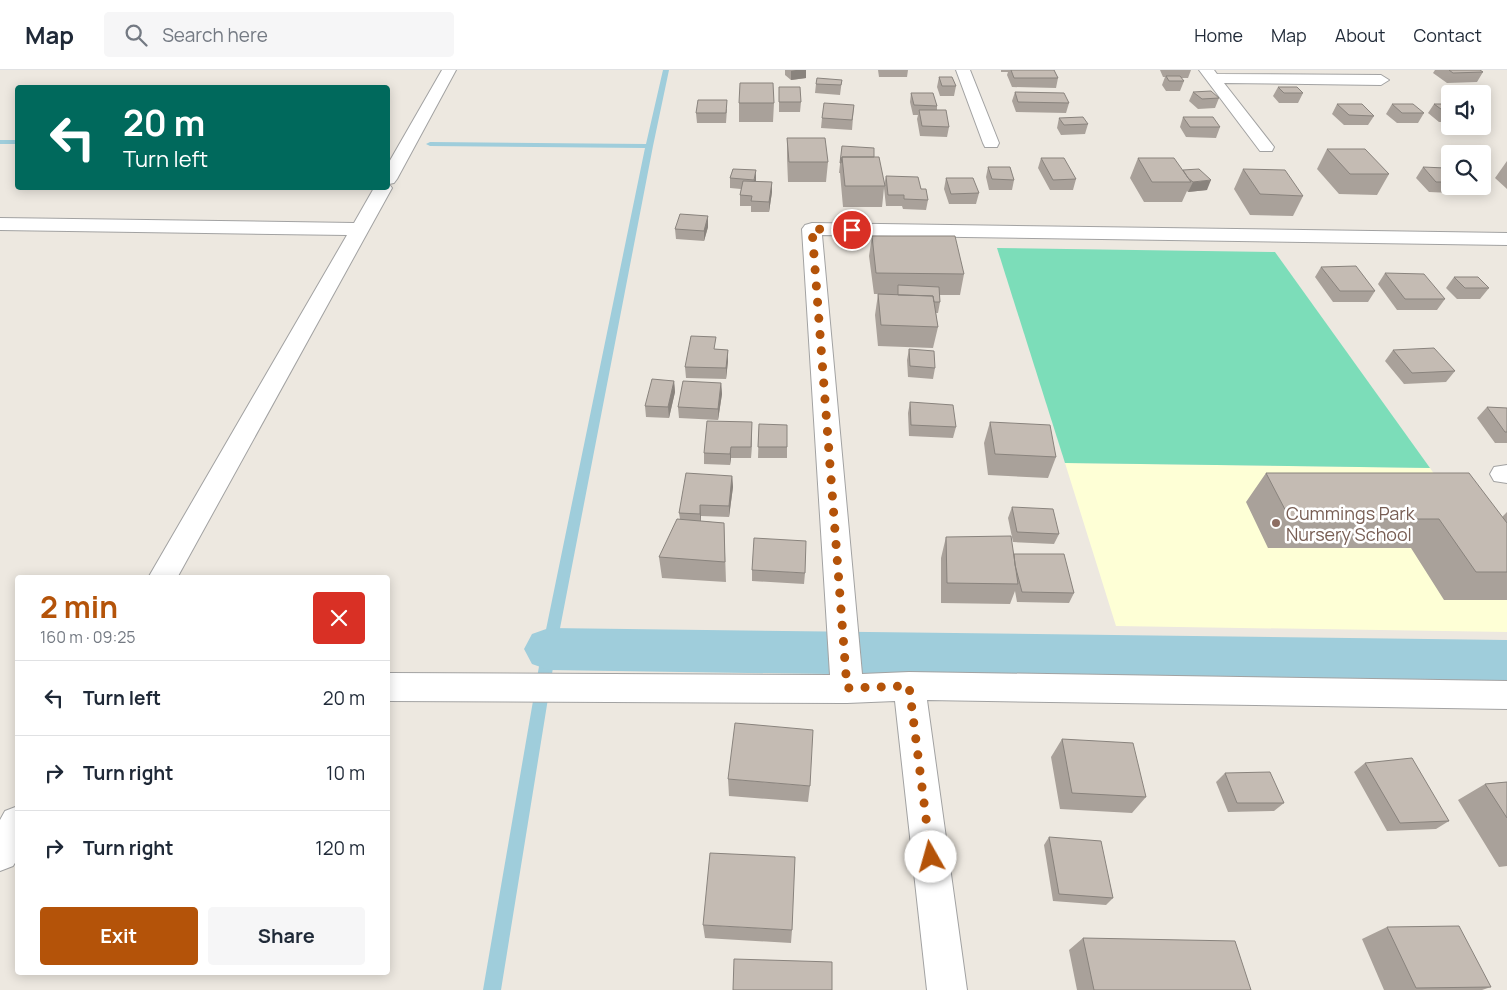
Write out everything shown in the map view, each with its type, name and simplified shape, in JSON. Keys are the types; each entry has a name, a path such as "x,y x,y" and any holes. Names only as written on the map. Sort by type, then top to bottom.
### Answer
{"street":[{"path":"390,175 449,70"},
{"path":"963,70 991,143"},
{"path":"1209,74 1382,80"},
{"path":"1209,74 1266,147"},
{"path":"164,575 381,190"},
{"path":"0,224 359,229"},
{"path":"847,688 812,229 1507,239"},
{"path":"909,686 947,990"},
{"path":"390,687 847,688 909,686 1507,695"},
{"path":"0,853 15,829"}],"shaded area":[{"name":"Cummings Park Nursery School","path":"1065,463 1430,468 1507,579 1507,632 1116,626"}],"green space":[{"path":"997,248 1275,252 1430,468 1065,463"}],"building":[{"path":"1011,70 1054,70 1058,78 1014,78"},
{"path":"1449,70 1480,70 1483,72 1453,73"},
{"path":"1166,76 1180,76 1184,81 1169,81"},
{"path":"939,77 952,77 956,86 942,86"},
{"path":"817,78 842,80 841,85 816,84"},
{"path":"740,83 773,83 774,103 739,103"},
{"path":"779,87 800,87 801,102 779,102"},
{"path":"1278,87 1297,87 1303,93 1284,93"},
{"path":"1211,91 1219,98 1202,99 1193,92"},
{"path":"1015,92 1064,93 1069,103 1018,102"},
{"path":"911,93 933,93 937,106 914,105"},
{"path":"698,100 727,100 726,113 696,113"},
{"path":"824,103 854,105 852,120 822,118"},
{"path":"1337,104 1362,104 1374,116 1349,115"},
{"path":"1392,104 1413,104 1424,113 1402,113"},
{"path":"1434,104 1441,104 1441,109"},
{"path":"919,110 946,110 949,127 922,126"},
{"path":"1083,117 1088,124 1064,125 1059,118"},
{"path":"1183,117 1213,117 1220,127 1190,127"},
{"path":"787,138 825,138 828,162 789,162"},
{"path":"842,146 874,148 874,157 842,157 840,163"},
{"path":"1327,149 1365,149 1389,174 1350,174"},
{"path":"842,157 879,157 885,186 845,186"},
{"path":"1041,158 1064,158 1076,179 1053,180"},
{"path":"1138,158 1174,158 1191,182 1152,182"},
{"path":"988,167 1010,167 1014,180 992,179"},
{"path":"1423,167 1441,168 1441,182 1436,182"},
{"path":"733,169 756,170 754,180 730,178"},
{"path":"1199,169 1211,180 1193,182 1183,170"},
{"path":"1243,169 1285,170 1303,196 1260,194"},
{"path":"886,176 918,177 921,189 926,189 928,200 904,199 904,195 888,195"},
{"path":"946,178 973,178 979,193 951,194"},
{"path":"743,181 772,182 769,202 751,201 752,196 740,195"},
{"path":"680,214 708,216 704,231 675,229"},
{"path":"872,236 955,236 964,274 876,273"},
{"path":"1356,266 1375,291 1340,291 1321,267"},
{"path":"1385,273 1424,274 1445,299 1405,299"},
{"path":"1454,277 1478,277 1489,288 1465,288"},
{"path":"898,285 939,287 940,302 934,302 933,296 898,295"},
{"path":"878,294 933,296 938,327 881,325"},
{"path":"691,336 716,337 714,349 728,350 726,368 685,367"},
{"path":"1434,348 1455,371 1412,373 1393,350"},
{"path":"909,349 934,351 935,368 910,366"},
{"path":"652,379 674,381 668,407 645,406"},
{"path":"683,381 721,383 718,409 678,407"},
{"path":"910,402 953,405 956,427 911,425"},
{"path":"1487,407 1507,408 1507,432 1505,432"},
{"path":"707,421 752,422 751,447 731,447 730,454 704,453"},
{"path":"990,422 1050,425 1056,457 995,454"},
{"path":"759,424 787,425 787,447 758,447"},
{"path":"686,473 732,476 729,506 700,505 700,514 679,513"},
{"path":"1266,473 1469,473 1507,523 1507,572 1476,572 1439,519 1290,519"},
{"path":"1012,507 1053,509 1059,534 1017,532"},
{"path":"677,519 724,523 725,562 659,557"},
{"path":"1011,536 1018,584 947,583 946,537"},
{"path":"754,538 806,541 805,573 752,570"},
{"path":"1014,554 1064,554 1074,593 1022,592"},
{"path":"735,723 813,730 810,786 728,779"},
{"path":"1062,739 1133,743 1146,797 1072,793"},
{"path":"1412,758 1449,821 1400,823 1365,763"},
{"path":"1270,772 1284,803 1237,803 1225,773"},
{"path":"1507,782 1507,818 1485,784"},
{"path":"1049,837 1101,841 1113,898 1059,894"},
{"path":"710,853 795,857 792,930 703,925"},
{"path":"1459,926 1491,987 1416,988 1387,927"},
{"path":"1083,938 1235,941 1251,990 1094,990"},
{"path":"734,959 832,962 832,990 733,990"}],"waterway":[{"path":"649,146 666,70"},
{"path":"0,142 15,142"},
{"path":"430,144 649,146"},
{"path":"492,990 549,649 649,146"},
{"path":"549,649 1507,662"}],"place":[{"name":"Cummings Park Nursery School","path":"1276,523"}],"route":[{"path":"852,230 812,229 847,688 909,686 931,857"}]}
